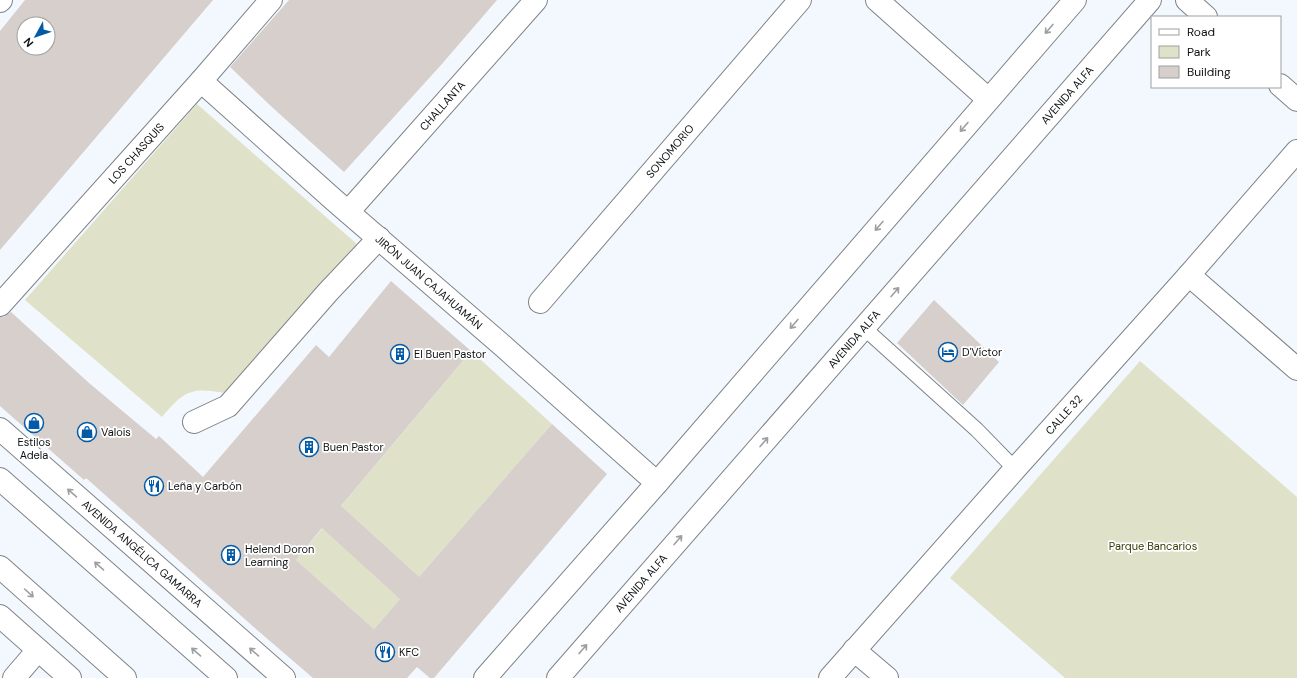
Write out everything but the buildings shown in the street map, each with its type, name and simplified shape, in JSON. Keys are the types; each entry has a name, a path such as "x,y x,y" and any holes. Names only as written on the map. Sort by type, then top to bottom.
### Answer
{"street":[{"name":"LOS CHASQUIS","path":"0,305 201,81 271,0"},
{"name":"CHALLANTA","path":"348,212 536,0"},
{"name":"SONOMORIO","path":"540,302 800,0"},
{"path":"877,0 988,99"},
{"path":"485,678 657,483 1075,0"},
{"name":"AVENIDA ALFA","path":"558,678 1150,0"},
{"path":"1187,0 1205,16"},
{"name":"JIRÓN JUAN CAJAHUAMÁN","path":"201,81 657,483"},
{"path":"1281,86 1297,100"},
{"name":"CALLE 32","path":"830,678 1015,469 1189,276 1297,151"},
{"path":"194,422 228,406 328,292 379,238"},
{"path":"1189,276 1297,369"},
{"name":"AVENIDA ANGÉLICA GAMARRA","path":"0,429 284,678"},
{"path":"0,479 226,678"},
{"path":"0,567 125,678"},
{"path":"0,616 70,678"},
{"path":"14,678 38,650"},
{"path":"854,650 887,678"}],"lane":[{"path":"864,328 977,430 1015,469"}],"green space":[{"path":"197,104 358,245 225,393 196,391 189,393 176,401 162,417 25,300"},
{"path":"471,351 552,424 374,629 296,560"},
{"name":"Parque Bancarios","path":"1140,361 1297,497 1297,678 1065,678 950,578"}],"place":[{"name":"D'Víctor","path":"948,352"},
{"name":"El Buen Pastor","path":"400,354"},
{"name":"Estilos Adela","path":"34,423"},
{"name":"Valois","path":"87,432"},
{"name":"Buen Pastor","path":"309,447"},
{"name":"Leña y Carbón","path":"154,486"},
{"name":"Helend Doron Learning","path":"231,555"},
{"name":"KFC","path":"385,652"}]}
